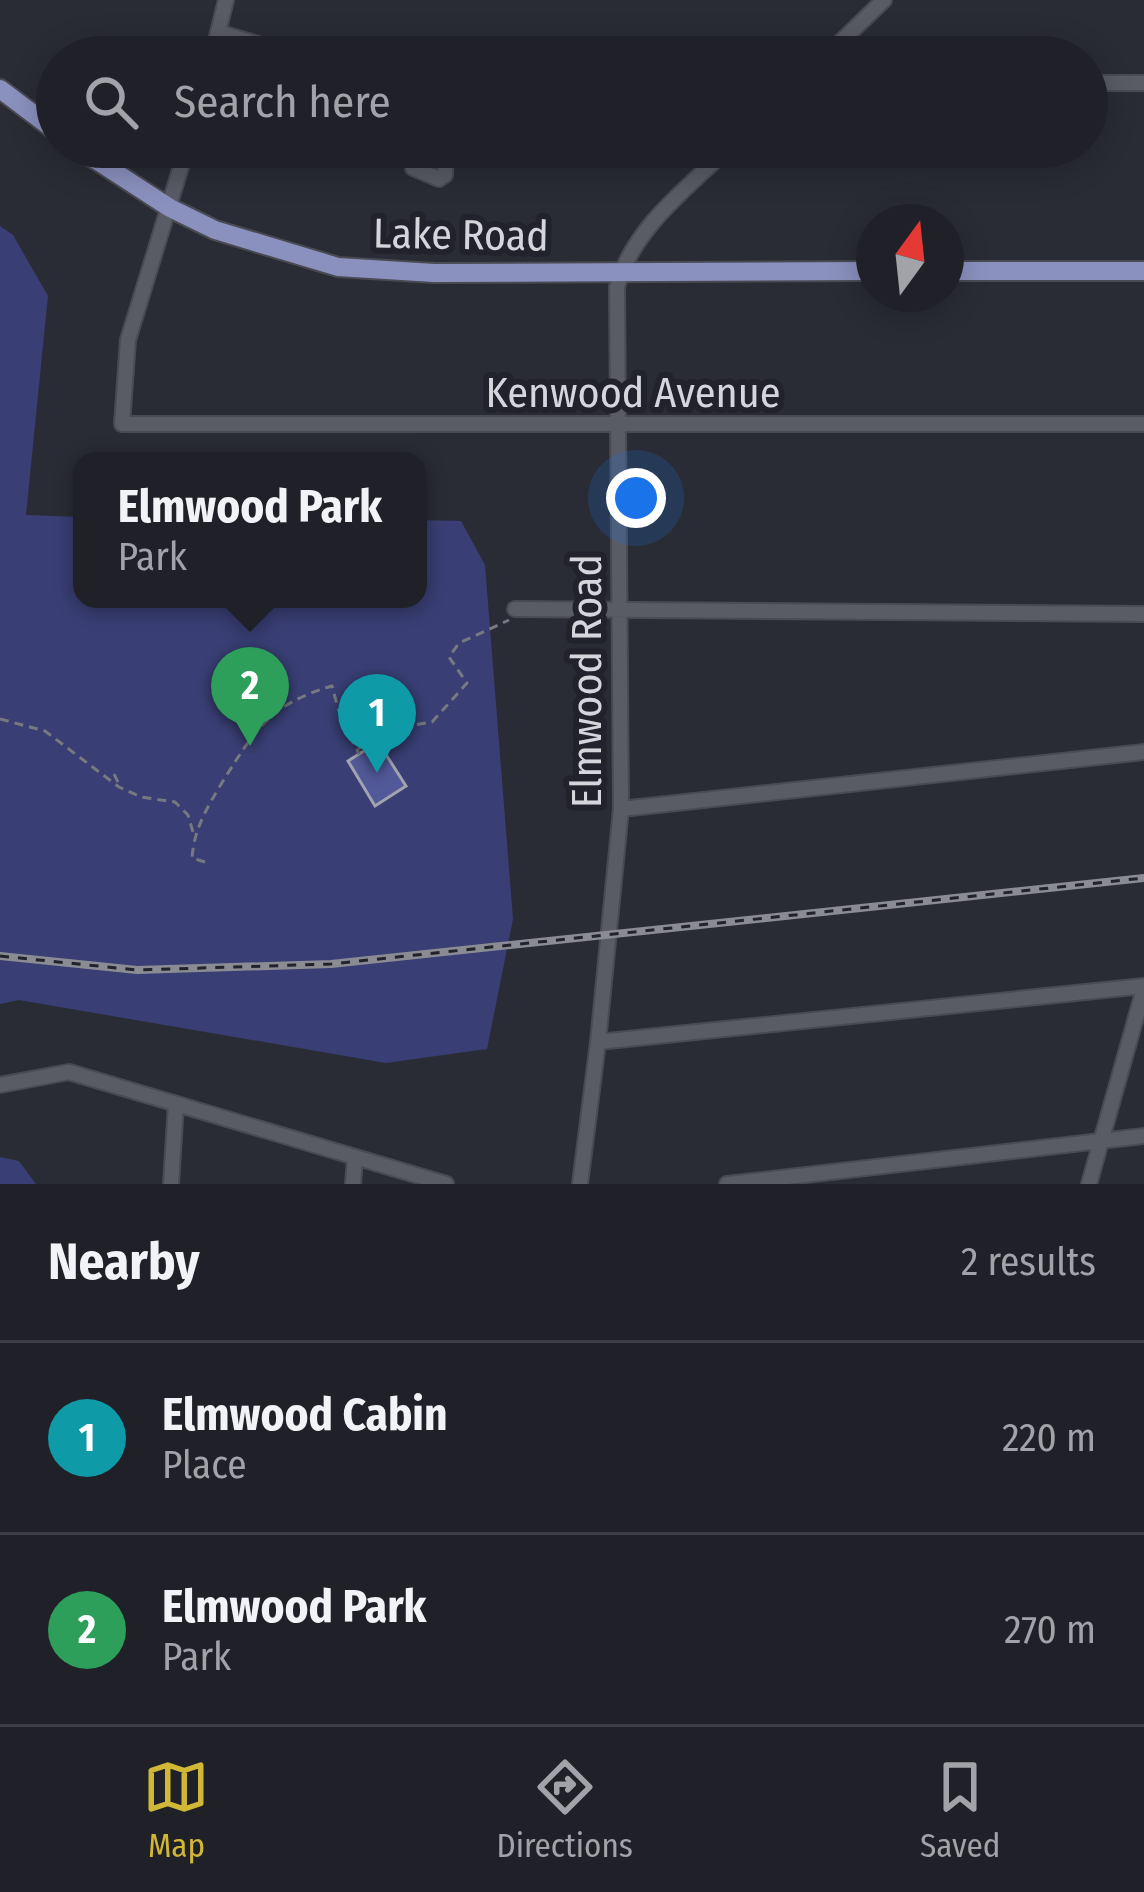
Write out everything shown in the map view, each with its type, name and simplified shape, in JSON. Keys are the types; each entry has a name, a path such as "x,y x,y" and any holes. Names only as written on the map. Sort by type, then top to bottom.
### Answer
{"main road":[{"path":"0,89 36,116"},
{"name":"Lake Road","path":"108,168 170,208 232,237 338,266 434,273 856,271"},
{"path":"964,271 1144,271"}],"street":[{"path":"217,36 226,0"},
{"path":"847,36 884,0"},
{"path":"218,32 231,36"},
{"path":"1108,83 1144,83"},
{"path":"170,208 181,168"},
{"path":"412,168 440,179 445,168"},
{"path":"621,272 656,218 708,168"},
{"name":"Kenwood Avenue","path":"170,208 128,340 122,424 1144,424"},
{"name":"Elmwood Road","path":"580,1184 621,809 617,287 621,272"},
{"path":"515,613 620,609 1144,614"},
{"path":"621,809 1144,752"},
{"path":"598,1042 1144,987 1089,1184"},
{"path":"0,1085 69,1072 446,1184"},
{"path":"171,1184 176,1104"},
{"path":"727,1184 1144,1136"},
{"path":"353,1184 355,1159"}],"path":[{"path":"393,720 408,731 432,722 467,683 451,663 459,643 515,613"},
{"path":"194,834 253,732 294,700 332,686 341,719 358,752 369,745 370,734"},
{"path":"0,719 46,730 119,787 141,797 175,802 188,815 194,834 192,858 205,862"},
{"path":"114,774 119,787"}],"shaded area":[{"path":"0,226 13,235 48,296 26,515 73,517 73,608 427,608 427,520 461,521 485,565 513,919 487,1049 386,1063 19,1000 0,1004"},
{"path":"0,1157 19,1161 36,1184 0,1184"}],"building":[{"path":"378,742 406,786 375,806 348,761"}],"railway":[{"path":"0,956 137,970 331,964 1144,878"}],"place":[{"name":"Elmwood Park","path":"250,746"},
{"name":"Elmwood Cabin","path":"377,773"}]}
